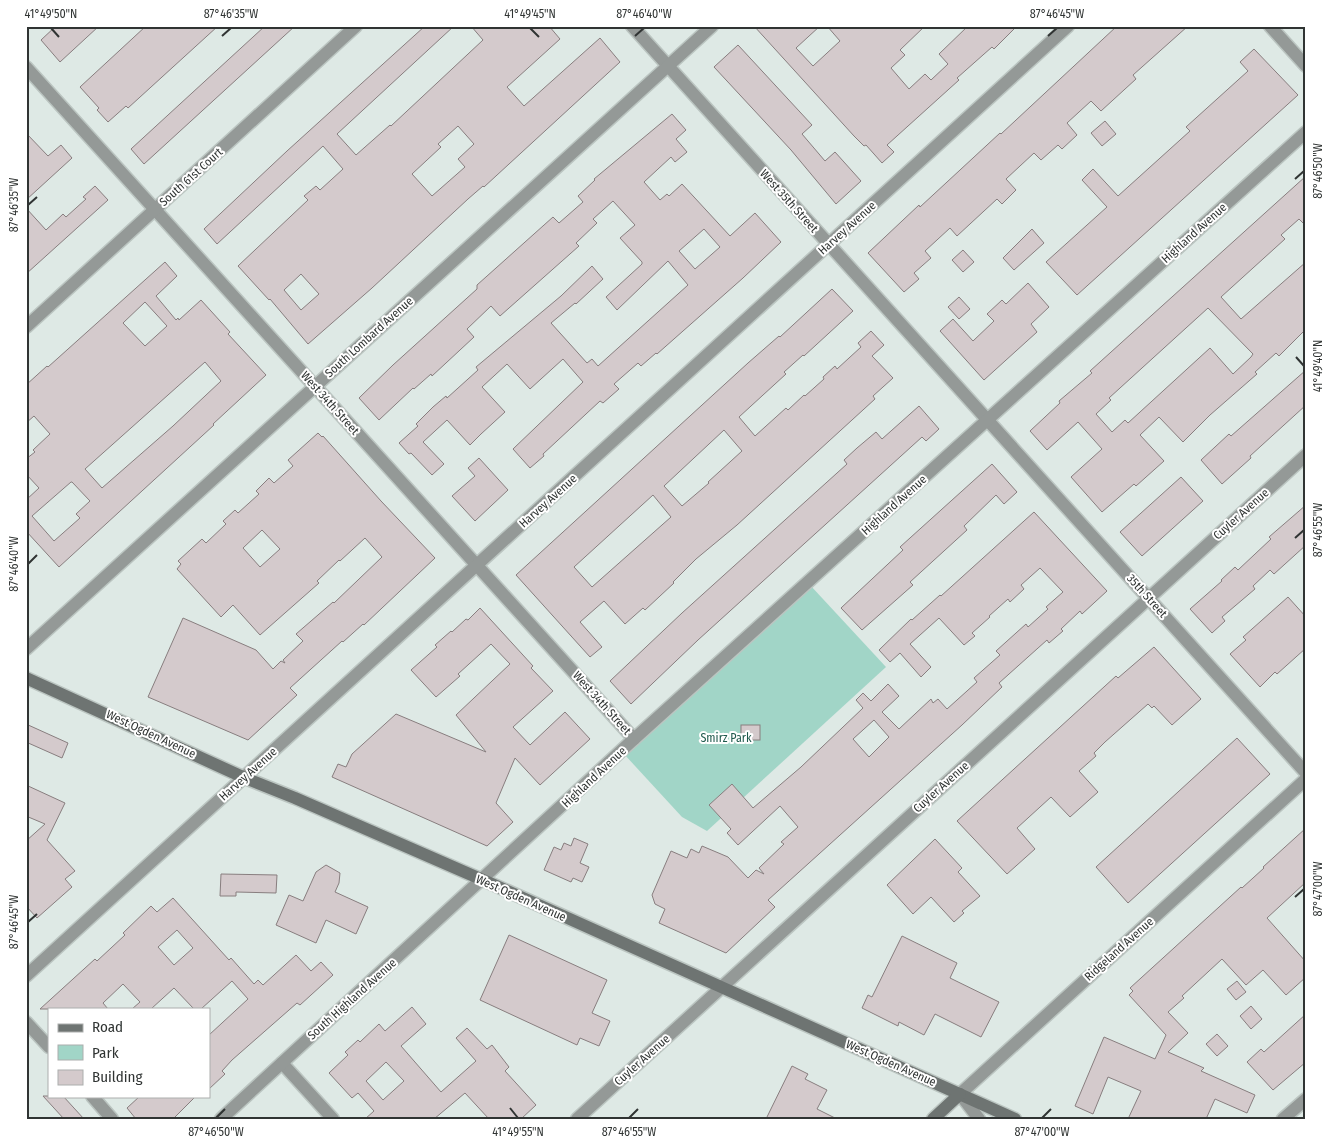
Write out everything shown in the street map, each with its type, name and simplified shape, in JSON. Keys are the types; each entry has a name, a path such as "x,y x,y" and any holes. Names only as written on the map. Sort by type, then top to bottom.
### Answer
{"main road":[{"name":"West Ogden Avenue","path":"26,678 245,778 482,880 1015,1119"},
{"name":"Ridgeland Avenue","path":"933,1119 960,1094"}],"street":[{"name":"South 61st Court","path":"26,327 356,26"},
{"name":"West 35th Street","path":"632,26 988,420"},
{"name":"South Lombard Avenue","path":"26,649 712,26"},
{"name":"Harvey Avenue","path":"26,976 1068,26"},
{"path":"1270,26 1306,66"},
{"name":"West 34th Street","path":"26,67 634,739"},
{"name":"Highland Avenue","path":"482,880 634,739 1306,132"},
{"name":"35th Street","path":"988,420 1306,772"},
{"name":"Cuyler Avenue","path":"577,1119 1306,455"},
{"name":"Ridgeland Avenue","path":"960,1094 1306,779"},
{"name":"South Highland Avenue","path":"221,1119 482,880"},
{"path":"26,1022 48,1046"},
{"path":"282,1063 333,1119"},
{"path":"960,1094 979,1119"},
{"path":"94,1098 112,1119"},
{"path":"1285,1118 1306,1098"}],"green space":[{"name":"Smirz Park","path":"810,585 886,667 707,831 682,817 624,754"}],"building":[{"path":"56,26 99,26 60,62 41,40"},
{"path":"146,26 218,26 128,108 126,106 108,122 97,110 99,108 80,87"},
{"path":"265,26 295,26 144,164 131,149"},
{"path":"425,26 454,26 337,134 356,155 391,126 483,40 471,26 549,26 560,39 507,87 524,106 600,38 620,62 484,187 468,199 308,344 270,299 238,266 308,200 304,196 316,186 320,190 343,169 323,146 217,244 204,229","holes":["458,126 474,144 458,159 465,167 432,196 412,174 441,147 438,144","301,274 319,294 301,310 284,290"]},
{"path":"754,26 820,26 796,48 813,66 840,41 827,26 925,26 900,50 905,55 891,68 909,89 925,74 931,80 948,64 939,54 968,26 1017,26 994,49 992,47 957,78 959,80 887,145 894,152 882,163 866,145 864,146 854,136"},
{"path":"1117,26 1188,26 1133,75 1136,79 1101,111 1091,101 1067,123 1077,135 1062,149 1058,145 1041,160 1034,153 1006,179 1016,190 1002,204 997,199 957,236 950,228 925,251 931,258 914,273 919,279 904,292 868,253 919,205 920,207 1001,134"},
{"path":"738,45 812,125 802,134 825,161 835,152 861,181 836,204 791,150 714,67"},
{"path":"1254,49 1298,95 1077,295 1046,262 1107,207 1082,180 1093,169 1118,196 1190,131 1186,127 1248,71 1240,62"},
{"path":"672,114 686,130 676,139 687,152 675,162 671,157 644,182 660,200 667,194 669,196 682,184 730,236 755,213 781,242 657,354 641,366 638,363 614,384 619,389 603,403 600,401 530,468 513,449 583,382 563,359 530,389 507,364 482,387 505,412 470,445 447,420 423,442 444,464 432,475 399,443 418,426 416,424 433,407 446,396 447,398 478,370 476,367 561,296 592,266 603,279 576,304 551,323 587,363 592,359 598,366 688,285 668,261 617,310 606,297 642,262 620,238 635,225 613,201 593,219 597,223 576,243 579,246 500,316 491,306 467,329 474,337 432,376 431,374 413,388 379,420 359,398 477,289 477,285 553,217 559,223 583,202 578,196 594,179","holes":["704,229 720,247 695,269 679,251"]},
{"path":"1105,121 1116,134 1102,146 1091,133"},
{"path":"26,133 48,156 61,145 72,158 26,200"},
{"path":"1306,176 1306,226 1299,219 1281,235 1285,239 1221,297 1241,319 1306,262 1306,329 1279,356 1276,353 1255,372 1257,374 1210,415 1183,442 1159,417 1140,435 1164,461 1136,486 1134,484 1102,512 1071,477 1102,449 1078,422 1047,450 1030,431 1060,403 1059,401 1092,373 1090,371","holes":["1208,308 1253,354 1233,374 1210,348 1128,423 1125,420 1112,432 1096,414 1111,400 1109,398"]},
{"path":"95,186 108,200 26,274 26,208 46,230 63,214 66,217 86,199 83,197"},
{"path":"1032,229 1044,243 1014,270 1003,258"},
{"path":"963,250 974,262 963,272 952,260"},
{"path":"165,262 177,276 156,296 176,320 178,318 179,320 201,300 230,332 228,334 266,375 59,567 26,531 26,500 39,488 26,474 26,459 35,452 33,450 50,434 34,416 26,423 26,385","holes":["145,302 167,326 145,346 123,323","205,362 221,381 102,488 85,469","71,482 90,501 76,514 80,518 54,541 32,516"]},
{"path":"1028,283 1049,307 1031,324 1037,332 984,380 940,331 953,319 973,341 994,321 987,314 1002,300 1006,304"},
{"path":"832,289 853,311 784,372 786,374 739,417 755,436 786,408 788,410 805,396 835,366 837,369 861,347 858,343 871,331 884,345 872,356 893,378 873,396 875,399 737,525 696,559 645,610 643,608 625,624 604,601 580,622 602,647 590,657 516,575 748,363 780,337","holes":["724,430 742,451 682,506 664,486","653,495 671,517 592,587 574,567"]},
{"path":"959,297 970,309 959,319 948,307"},
{"path":"1306,370 1306,405 1222,484 1201,460 1229,434 1231,436"},
{"path":"919,406 939,429 926,441 922,437 698,640 631,704 610,681 682,613 847,464 844,460 857,448 876,432 882,439"},
{"path":"318,433 323,436 435,558 364,625 342,641 290,688 297,695 248,740 148,697 183,618 256,650 273,669 281,661 285,663 283,660 303,641 296,634 334,603 382,557 365,538 317,581 319,583 260,635 233,605 221,617 177,569 181,564 178,561 202,539 206,543 226,524 223,521 235,510 238,513 259,494 256,491 269,478 274,483 293,466 288,460","holes":["262,530 280,549 260,567 243,548"]},
{"path":"479,458 508,490 475,521 452,496 475,476 468,468"},
{"path":"992,464 1017,492 1004,504 996,495 964,526 967,530 910,582 913,585 862,630 841,608 903,550 900,547"},
{"path":"1181,477 1203,501 1142,556 1120,532"},
{"path":"1306,505 1306,545 1274,574 1270,570 1253,586 1255,589 1222,617 1225,621 1212,633 1190,609 1235,567 1238,570 1271,539 1269,537"},
{"path":"1034,512 1107,591 1082,614 1080,611 1061,629 1063,631 1049,643 1047,640 999,683 1002,687 962,725 768,900 775,907 726,953 659,923 665,909 655,904 652,895 671,851 687,858 691,849 699,853 702,846 728,857 748,878 756,870 764,874 759,868 784,844 781,842 798,827 780,806 738,845 727,833 731,829 709,805 732,784 753,808 801,767 863,708 856,700 863,693 871,701 888,684 899,696 882,712 899,729 931,699 933,703 938,699 947,709 977,682 974,678 1000,655 996,651 1026,624 1028,627 1063,592 1040,568 1021,585 1024,589 1010,602 1008,599 989,616 972,633 975,636 964,645 939,618 910,644 931,667 921,677 900,653 890,662 879,650 911,619 941,596","holes":["874,720 889,737 869,757 853,739"]},
{"path":"1288,597 1306,617 1306,648 1277,674 1275,672 1260,687 1230,654 1246,640 1243,637"},
{"path":"480,608 553,691 513,727 530,745 565,712 590,739 540,785 515,758 496,803 513,822 487,846 332,777 338,764 346,767 352,754 396,714 486,752 456,715 510,664 491,644 458,674 460,676 436,697 411,670 437,647 435,645 466,619 468,620"},
{"path":"1154,647 1201,699 1172,725 1154,706 1152,708 1148,704 1105,742 1094,753 1096,756 1079,771 1098,792 1070,817 1051,797 1017,828 1035,849 1007,874 957,821 1116,676 1118,678"},
{"path":"26,724 68,743 62,758 26,742"},
{"path":"741,725 760,725 760,740 741,740"},
{"path":"1237,738 1270,774 1128,903 1096,867"},
{"path":"26,785 65,803 47,840 75,871 65,879 72,887 37,918 26,906 26,841 45,824 26,816"},
{"path":"1306,828 1306,882 1267,918 1306,962 1306,977 1286,995 1263,970 1246,985 1222,959 1182,996 1184,998 1168,1012 1188,1033 1168,1052 1204,1068 1201,1071 1255,1095 1247,1113 1215,1099 1206,1119 1128,1119 1141,1091 1108,1077 1093,1114 1075,1106 1104,1037 1155,1059 1166,1035 1129,995 1133,991 1130,988"},
{"path":"574,838 588,844 580,863 589,867 582,882 573,878 571,882 544,870 554,847 561,850 564,843 571,846"},
{"path":"935,839 962,868 958,872 980,896 962,911 964,913 954,922 931,897 913,914 887,885"},
{"path":"326,865 340,873 339,883 335,892 368,907 356,934 326,920 316,943 276,925 289,895 303,901 316,872"},
{"path":"221,874 277,875 276,893 236,892 236,896 220,896"},
{"path":"173,898 229,960 231,958 254,984 258,980 263,985 296,955 311,971 321,962 333,975 300,1005 297,1003 232,1060 222,1071 225,1074 210,1088 210,1034 248,999 232,981 202,1008 193,1008 174,988 152,1008 133,1008 140,1002 123,984 103,1003 107,1008 40,1009 95,959 97,961 125,935 123,933 151,906 157,912","holes":["177,930 193,948 174,965 158,947"]},
{"path":"509,935 607,980 592,1013 610,1021 599,1046 580,1038 577,1045 480,1000"},
{"path":"902,936 957,963 950,978 999,1002 981,1037 935,1014 924,1035 899,1022 898,1026 862,1008 868,995 872,997"},
{"path":"1237,981 1246,992 1236,1000 1227,989"},
{"path":"1251,1006 1262,1019 1251,1029 1240,1016"},
{"path":"412,1007 426,1024 401,1046 441,1092 476,1061 456,1038 467,1028 487,1049 492,1045 509,1067 505,1071 536,1105 521,1119 489,1119 465,1093 434,1119 365,1119 374,1111 358,1093 352,1098 329,1073 348,1055 345,1052 358,1040 360,1042 379,1024 385,1031","holes":["386,1062 404,1081 383,1100 366,1081"]},
{"path":"1306,1014 1306,1062 1273,1090 1247,1062 1261,1049 1264,1052"},
{"path":"1217,1034 1228,1046 1217,1056 1206,1044"},
{"path":"792,1066 808,1074 805,1079 827,1090 817,1109 837,1119 766,1119"},
{"path":"43,1096 48,1096 48,1098 65,1098 84,1119 64,1119"},
{"path":"138,1098 194,1098 173,1119 136,1119 127,1108"}]}
